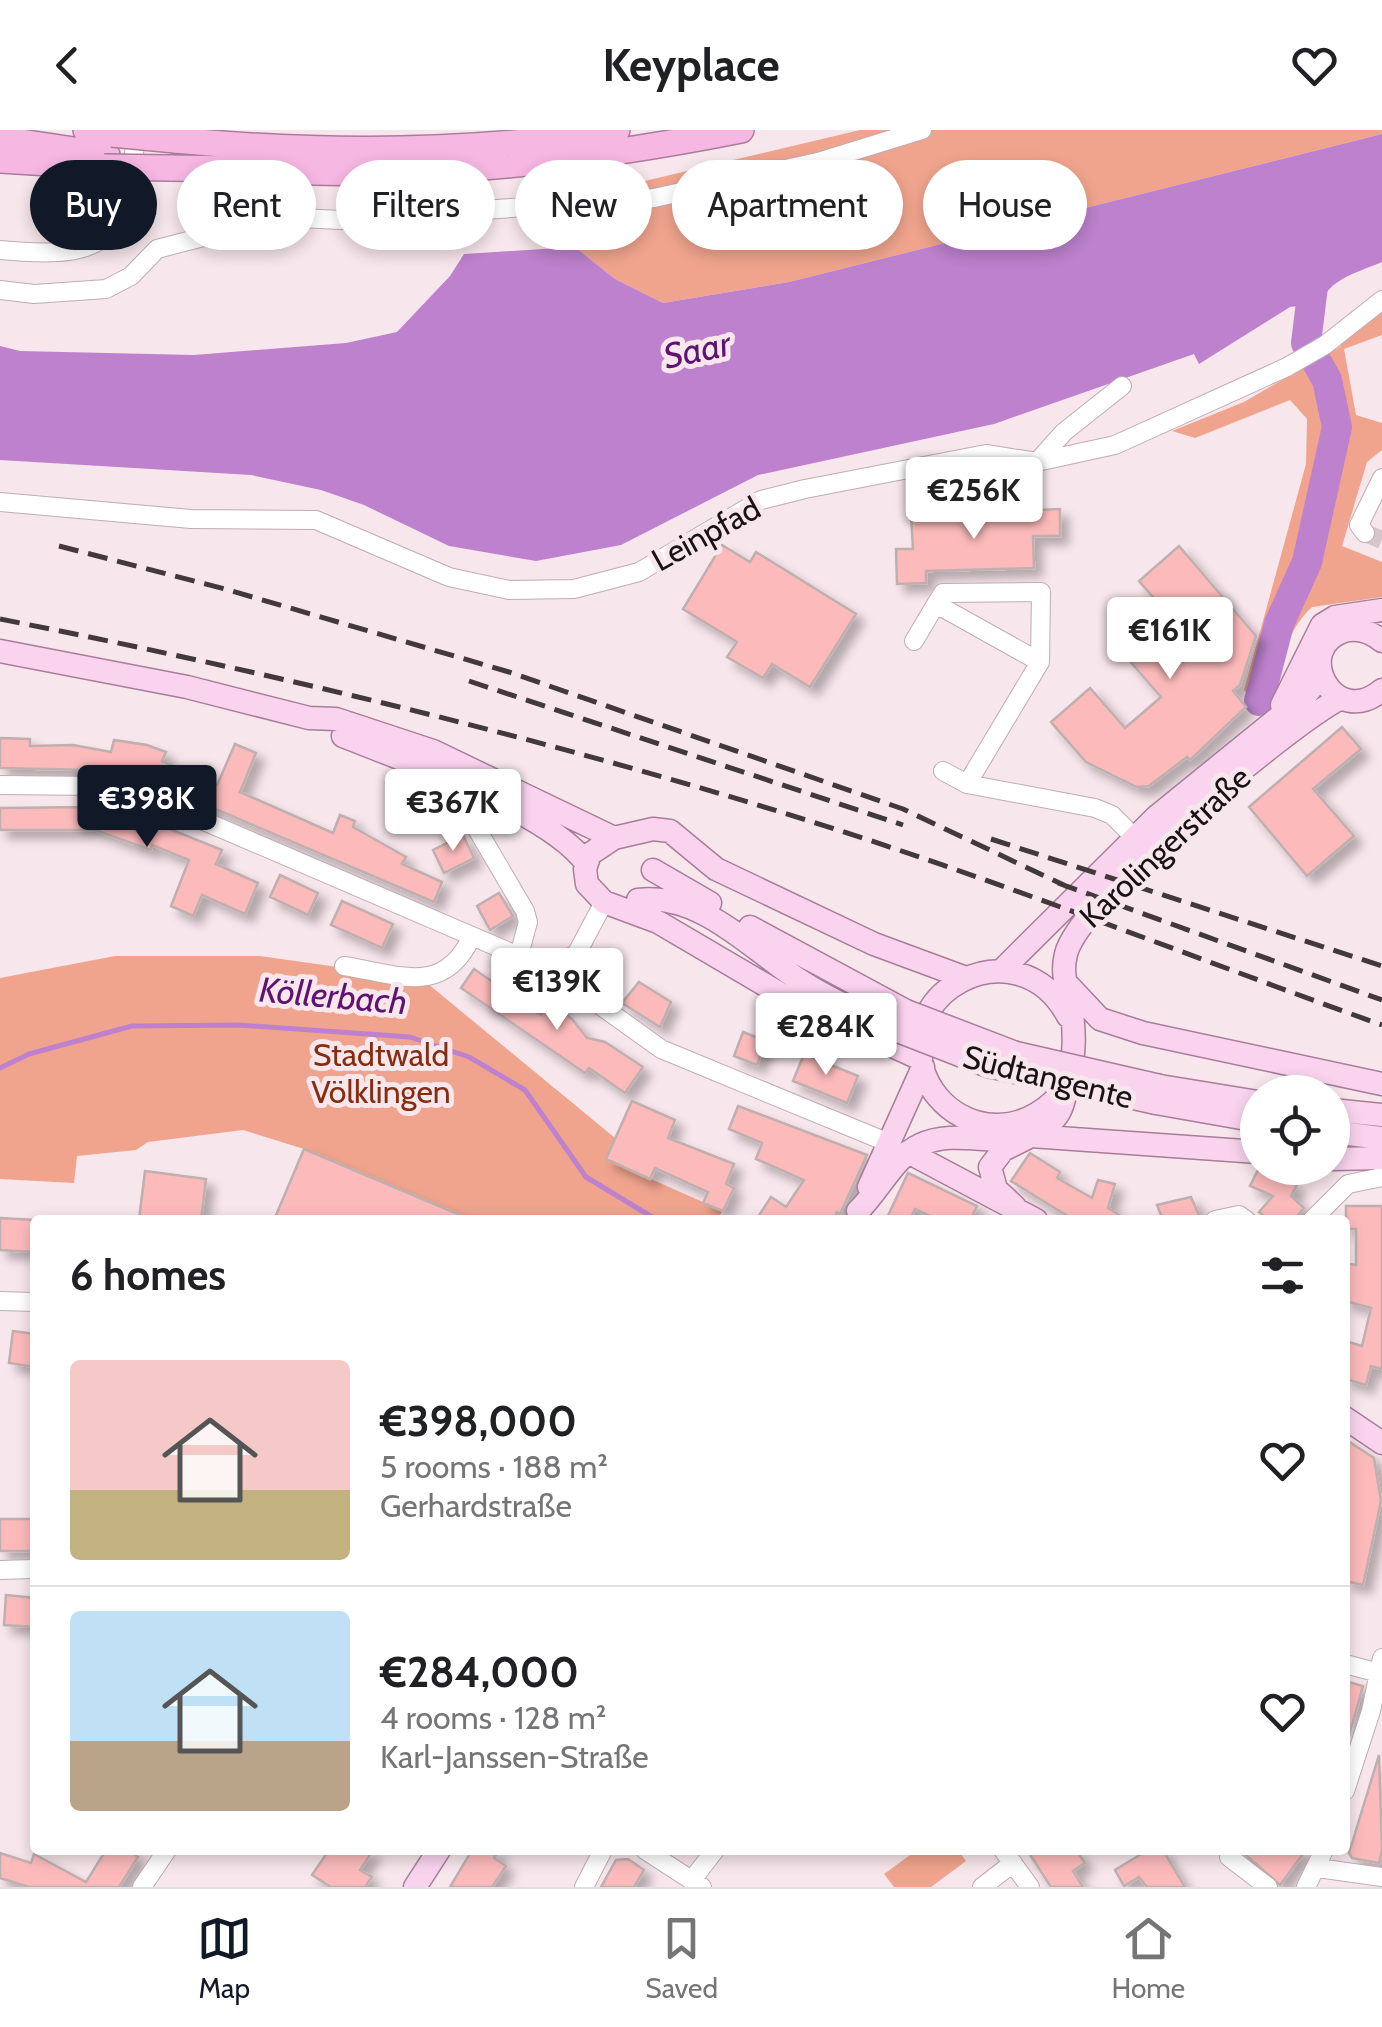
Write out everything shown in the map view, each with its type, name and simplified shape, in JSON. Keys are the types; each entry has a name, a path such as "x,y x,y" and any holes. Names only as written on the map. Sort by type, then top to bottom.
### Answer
{"highway":[{"path":"138,130 173,152 205,143 388,150 480,146 616,130"},
{"path":"0,139 173,152 224,168 388,172 482,168 625,153 741,130"},
{"path":"0,160 102,146"}],"main road":[{"path":"1279,718 1316,630 1335,617 1382,610"},
{"path":"1378,634 1351,630 1334,636 1321,656 1321,676 1341,698 1360,701 1381,693"},
{"path":"0,652 186,687 309,718 532,822 573,848 586,863"},
{"name":"Karolingerstraße","path":"1001,971 1134,837 1279,718 1321,676"},
{"name":"Karolingerstraße","path":"1015,1208 996,1189 990,1166 1003,1150 1031,1136 1060,1110 1074,1036 1064,979 1070,941 1090,914 1211,800 1295,729 1341,698"},
{"path":"309,718 336,719 433,751 645,849 653,870 648,890 622,903"},
{"path":"966,978 874,944 716,869 670,831 653,829 620,838 594,848 586,863 587,884 789,999 922,1063 932,1089 948,1107 972,1120 998,1125 1020,1122 1040,1112 1069,1077"},
{"name":"Südtangente","path":"653,870 826,971 902,1021 988,1066 1158,1095 1240,1117"},
{"name":"Südtangente","path":"622,903 656,898 690,908 759,949 805,984 902,1021"},
{"path":"855,1215 899,1148 902,1120 922,1063 922,1030 932,1006 966,978 1001,971 1024,976 1047,989 1065,1012 1074,1036"},
{"path":"1064,979 1100,1019 1143,1034 1382,1084"},
{"name":"Südtangente","path":"1158,1095 1240,1101"},
{"path":"1350,1112 1382,1116"},
{"path":"1350,1134 1382,1138"},
{"path":"899,1148 932,1140 1002,1142 1031,1136 1240,1151"},
{"path":"899,1148 1027,1215"},
{"path":"1350,1159 1382,1158"},
{"path":"1350,1421 1382,1442"},
{"path":"415,1887 436,1855"}],"street":[{"path":"0,250 70,254 105,238 126,204 138,130"},
{"path":"0,290 34,294 106,289 131,276 156,249 216,234 237,221 258,216 341,220 654,198 818,162 922,130"},
{"name":"Leinpfad","path":"0,502 191,518 316,520 449,576 509,590 574,589 639,572 761,500 986,454 1037,462 1115,446 1287,367 1325,344 1382,300"},
{"path":"1037,462 1064,432 1122,386"},
{"path":"1365,534 1359,525 1382,478"},
{"path":"914,640 943,593 1041,592 1040,662 967,784"},
{"path":"936,604 1040,662"},
{"path":"944,771 967,784 1095,808 1112,815 1134,837"},
{"path":"0,785 96,786 134,793 518,959 552,970 661,1050 899,1148"},
{"path":"474,824 526,911 528,922 518,959"},
{"path":"552,970 577,953 622,903"},
{"path":"344,966 422,978 446,972 462,957 472,938"},
{"path":"1317,1215 1348,1184 1382,1177"},
{"path":"0,1301 30,1302"},
{"path":"0,1570 30,1569"},
{"path":"1350,1664 1380,1665 1350,1773"},
{"path":"142,1887 164,1855"},
{"path":"584,1887 600,1855"},
{"path":"653,1855 697,1884 712,1855"},
{"path":"1306,1887 1322,1855"},
{"path":"982,1887 1008,1857 1030,1887"},
{"path":"1229,1858 1268,1887"},
{"path":"1318,1868 1382,1877"}],"green space":[{"path":"860,130 1382,130 1382,134 1087,208 1087,160 923,160 923,249 789,282 663,303 615,279 579,250 652,250 652,179 672,175 672,250 903,250 903,160 733,160"},
{"path":"1382,307 1382,335 1344,349 1356,415 1382,423 1382,450 1367,462 1342,546 1382,562 1382,597 1312,607 1292,633 1273,683 1256,704 1244,690 1306,464 1307,419 1290,400 1195,438 1172,431 1244,402 1341,346 1339,341"},
{"name":"Stadtwald Völklingen","path":"115,956 260,956 422,979 615,1138 606,1159 723,1211 719,1215 459,1215 304,1149 243,1130 148,1142 136,1150 77,1156 74,1183 0,1179 0,978"},
{"path":"910,1855 962,1855 966,1861 931,1887 894,1887 884,1874"}],"water":[{"name":"Saar","path":"1382,134 1382,262 1333,286 1318,313 1310,318 1298,306 1290,307 1199,364 1194,354 994,424 758,475 621,545 536,561 449,546 364,505 321,490 251,475 0,460 0,346 20,351 194,355 346,343 397,332 450,276 464,254 579,250 615,279 663,303 789,282 923,249 1087,250 1087,208"}],"building":[{"path":"1060,509 1060,536 1033,536 1034,568 926,571 926,583 897,584 896,549 913,549 911,515"},
{"path":"722,545 750,562 756,552 856,614 810,687 772,664 763,678 727,657 737,642 683,609"},
{"path":"1179,546 1256,636 1240,685 1233,691 1246,707 1190,760 1187,757 1149,786 1137,787 1086,762 1051,722 1090,688 1125,728 1161,697 1128,659 1173,620 1139,581"},
{"path":"1342,727 1361,749 1313,789 1354,836 1307,876 1249,807"},
{"path":"0,738 30,739 30,746 73,745 111,752 114,740 147,745 166,752 162,761 217,785 235,744 256,753 240,792 333,833 340,815 355,821 353,827 406,857 402,864 442,882 434,902 133,774 132,779 92,770 0,768"},
{"path":"97,807 130,813 222,850 216,864 258,883 245,914 202,895 193,916 171,906 189,860 152,845 151,850 95,830 0,830 0,808"},
{"path":"463,835 474,858 444,873 433,850"},
{"path":"280,875 318,893 308,915 270,897"},
{"path":"499,893 513,916 490,930 477,906"},
{"path":"342,901 393,924 382,948 331,925"},
{"path":"474,969 541,1015 549,1003 572,1019 587,1038 605,1042 643,1067 625,1093 589,1068 585,1073 461,988"},
{"path":"639,982 671,1002 660,1027 622,1003"},
{"path":"743,1032 766,1041 757,1065 734,1056"},
{"path":"804,1054 858,1076 847,1103 793,1081"},
{"path":"632,1101 675,1120 668,1138 734,1164 726,1184 734,1188 723,1211 703,1203 708,1192 655,1168 650,1179 606,1159"},
{"path":"738,1106 867,1155 840,1214 759,1215 771,1197 786,1207 804,1180 756,1159 762,1143 729,1129"},
{"path":"304,1149 460,1215 276,1215"},
{"path":"1030,1153 1060,1172 1057,1178 1092,1198 1098,1180 1115,1184 1108,1208 1119,1215 1066,1215 1011,1181"},
{"path":"145,1171 206,1179 202,1215 140,1215"},
{"path":"908,1173 977,1206 972,1215 928,1215 915,1209 912,1215 888,1215"},
{"path":"1297,1185 1291,1196 1304,1208 1298,1215 1263,1215 1259,1212 1273,1196 1250,1186"},
{"path":"1191,1197 1199,1215 1161,1215 1157,1205"},
{"path":"1346,1206 1382,1206 1382,1369 1371,1366 1366,1385 1350,1380 1350,1342 1362,1346 1371,1308 1350,1302 1350,1264 1356,1265 1356,1229 1350,1229 1350,1215 1346,1215"},
{"path":"0,1218 30,1220 30,1252 0,1250"},
{"path":"13,1331 30,1333 30,1366 9,1363"},
{"path":"1350,1442 1374,1458 1381,1501 1363,1585 1350,1582"},
{"path":"0,1519 30,1519 30,1551 0,1551"},
{"path":"6,1595 30,1597 30,1627 4,1625"},
{"path":"1350,1682 1363,1686 1350,1732"},
{"path":"1379,1755 1379,1863 1352,1858 1350,1850"},
{"path":"0,1853 31,1863 36,1855 86,1882 103,1855 138,1857 119,1887 29,1887 0,1878"},
{"path":"326,1855 370,1855 360,1870 372,1877 365,1887 331,1887 312,1875"},
{"path":"469,1855 496,1855 494,1858 506,1866 492,1887 450,1887"},
{"path":"1030,1855 1079,1855 1085,1863 1073,1871 1083,1887 1051,1887"},
{"path":"1140,1855 1166,1855 1185,1887 1147,1887 1139,1877 1124,1886 1115,1870"},
{"path":"1246,1855 1302,1855 1280,1885"},
{"path":"628,1859 644,1870 634,1887 601,1887 616,1860"}],"waterway":[{"name":"Köllerbach","path":"1259,701 1279,624 1307,562 1337,427 1327,380 1306,343 1314,278"},
{"name":"Köllerbach","path":"0,1068 29,1054 132,1026 239,1025 410,1037 469,1057 525,1090 586,1177 649,1215"}],"tunnel":[{"path":"1365,533 1382,540"}],"railway":[{"path":"59,546 225,589 509,672 903,809 1068,887"},
{"path":"0,619 395,706 687,784 935,862 1382,1025"},
{"path":"469,681 903,825"},
{"path":"991,839 1382,966"},
{"path":"1058,883 1382,1000"}]}
